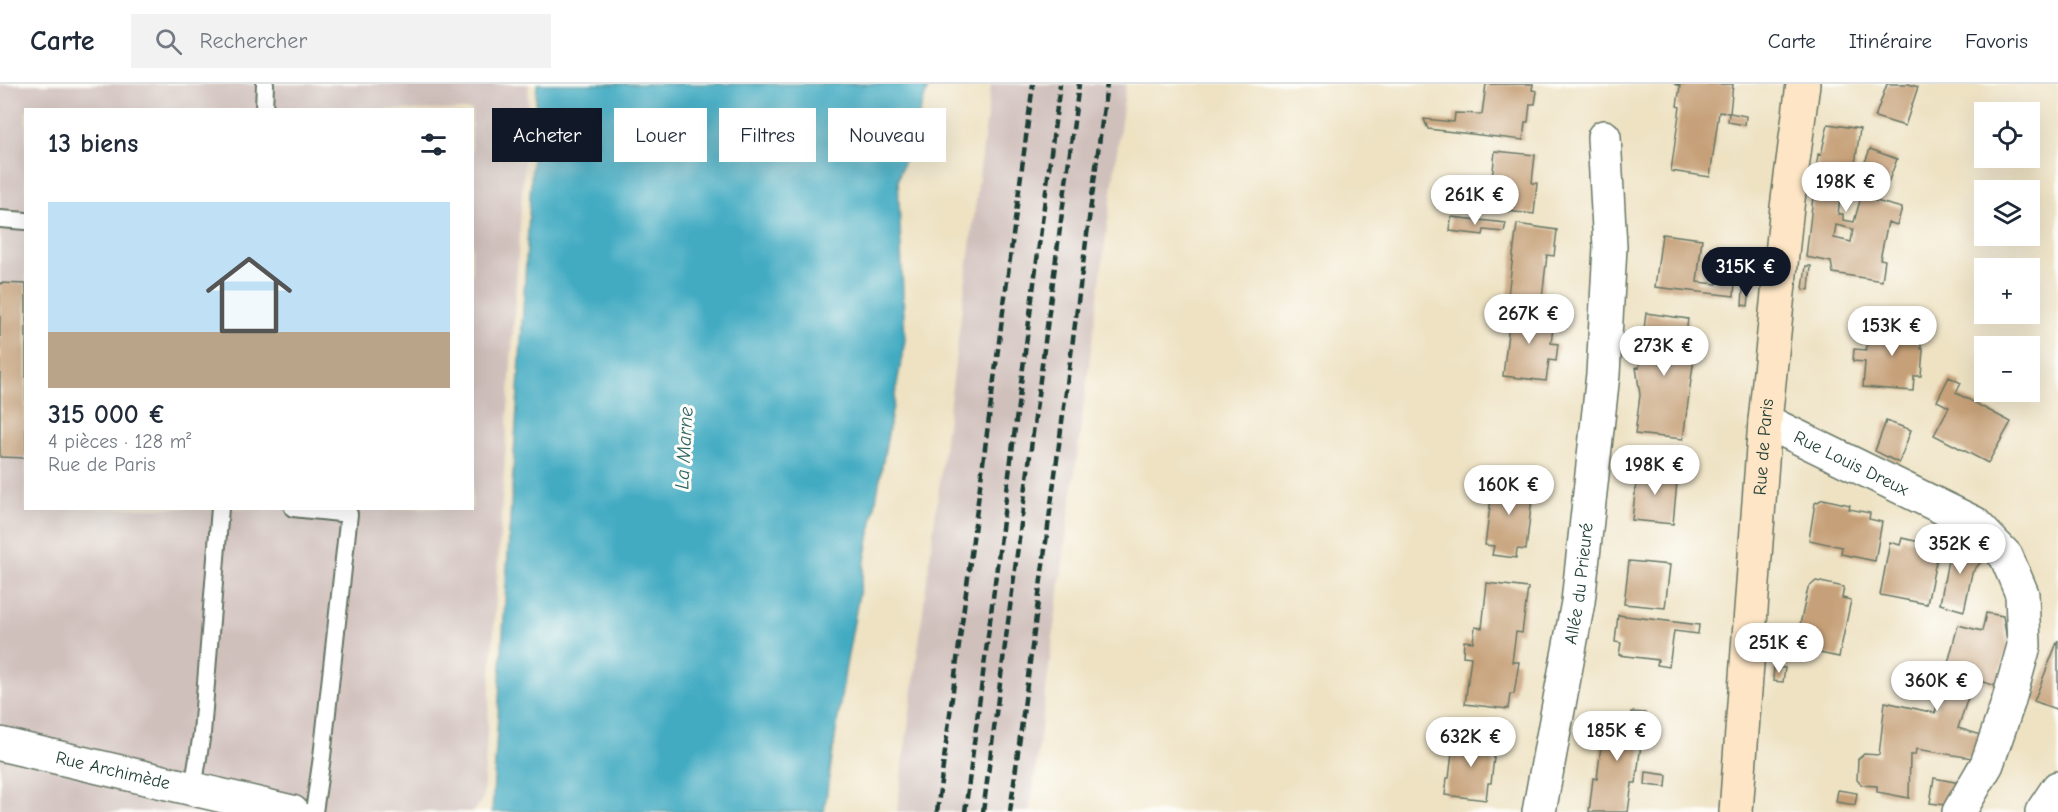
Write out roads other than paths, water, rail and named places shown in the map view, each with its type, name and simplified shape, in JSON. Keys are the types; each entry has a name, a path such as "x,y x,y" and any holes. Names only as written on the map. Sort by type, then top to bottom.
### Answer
{"main road":[{"name":"Rue de Paris","path":"1736,812 1765,422 1786,215 1803,84"}],"street":[{"name":"Allée du Prieuré","path":"1539,812 1578,602 1603,374 1610,247 1604,137"},
{"name":"Rue Louis Dreux","path":"1765,422 1974,523 2006,556 2022,594 2024,646 1987,764 1959,812"},
{"name":"Rue Archimède","path":"0,744 292,812"},
{"path":"2042,812 2058,788"}],"lane":[{"path":"264,108 265,84"},
{"path":"0,219 24,221"},
{"path":"193,789 202,733 220,510"},
{"path":"312,510 349,514 314,812"}],"water":[{"name":"La Marne","path":"537,84 929,84 921,108 828,108 828,162 904,162 898,179 905,340 845,671 824,812 492,812 532,162 602,162 602,108 536,108"}],"railway":[{"path":"937,812 1033,84"},
{"path":"965,812 1060,84"},
{"path":"983,812 1079,84"},
{"path":"1010,812 1107,84"}]}
